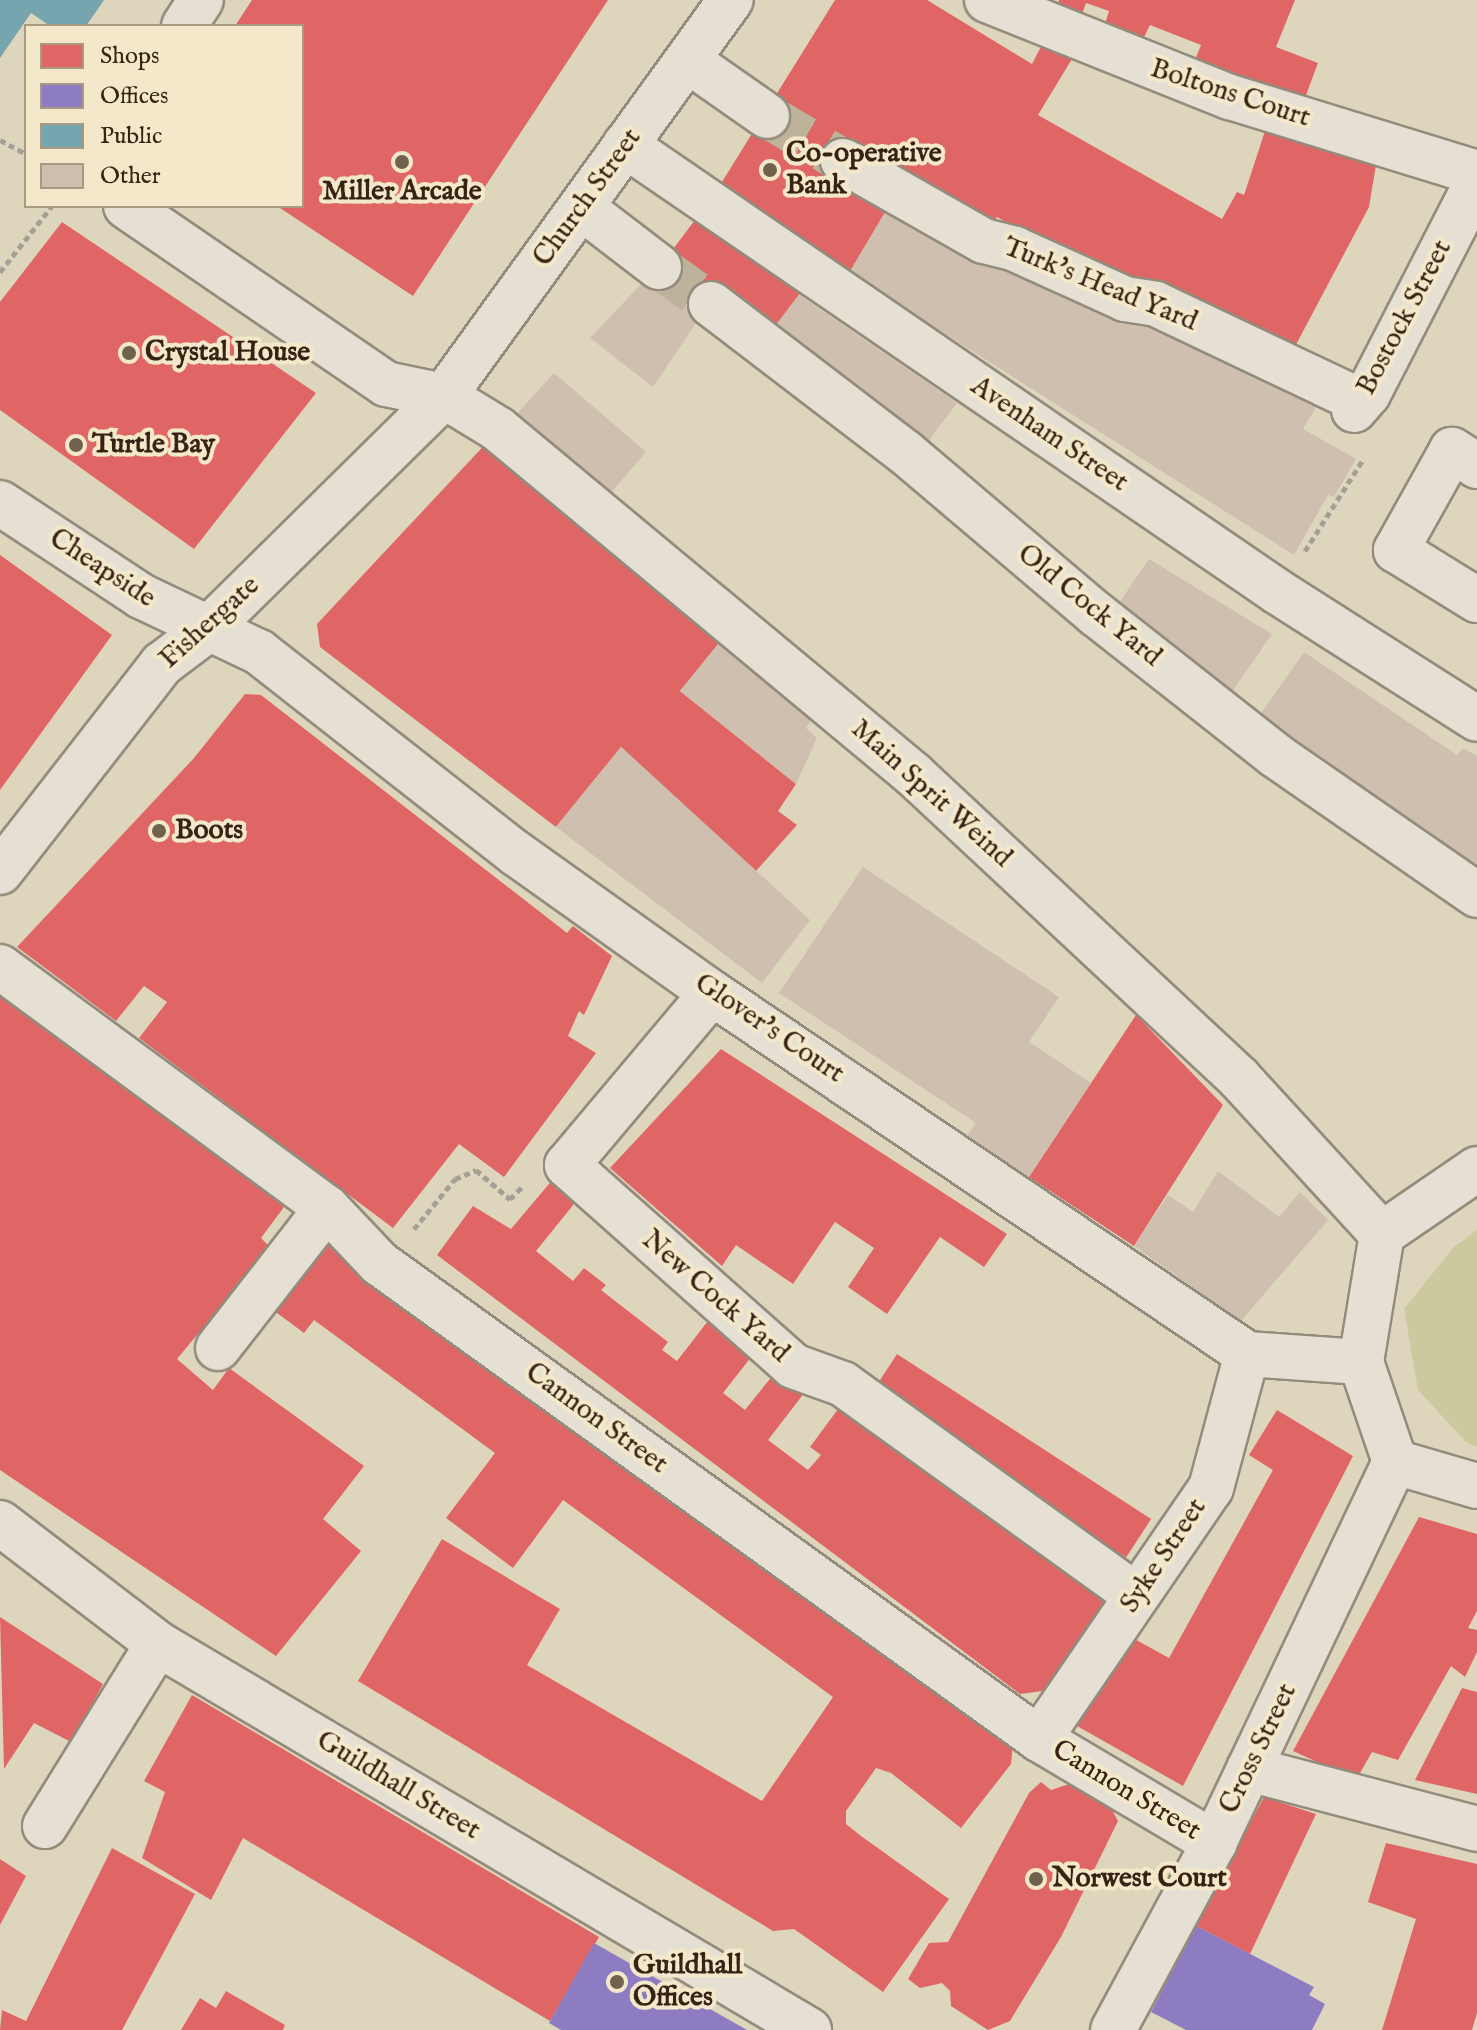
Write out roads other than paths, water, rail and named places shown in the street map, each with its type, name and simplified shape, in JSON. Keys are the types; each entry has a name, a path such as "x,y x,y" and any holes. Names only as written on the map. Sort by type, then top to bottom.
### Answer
{"street":[{"path":"185,24 201,0"},
{"name":"Church Street","path":"444,396 625,145 690,62 731,0"},
{"name":"Boltons Court","path":"987,0 1230,97 1477,173"},
{"path":"690,62 767,116"},
{"name":"Avenham Street","path":"625,145 1278,592 1477,719"},
{"name":"Turk's Head Yard","path":"843,161 984,241 1015,249 1125,299 1156,304 1357,406"},
{"name":"Bostock Street","path":"1357,406 1477,182"},
{"name":"Main Sprit Weind","path":"129,208 386,384 444,396 498,429 913,774 1239,1078 1382,1234"},
{"path":"582,208 659,267"},
{"name":"Old Cock Yard","path":"711,304 906,453 1096,614 1275,755 1477,895"},
{"name":"Fishergate","path":"0,872 162,664 206,631 444,396"},
{"path":"1477,466 1452,450 1396,550 1477,600"},
{"name":"Cheapside","path":"0,503 141,596 206,631"},
{"name":"Glover's Court","path":"206,631 259,652 517,854 712,993 1247,1354 1361,1362"},
{"name":"Cannon Street","path":"0,967 327,1208 379,1263 1039,1739 1214,1843"},
{"name":"New Cock Yard","path":"712,993 567,1165 793,1366 843,1384 1137,1596"},
{"path":"1477,1169 1382,1234 1361,1362 1395,1462 1477,1486"},
{"path":"218,1348 327,1208"},
{"name":"Syke Street","path":"1039,1739 1211,1488 1247,1354"},
{"name":"Cross Street","path":"1113,2030 1214,1843 1395,1462"},
{"name":"Guildhall Street","path":"0,1523 158,1644 809,2030"},
{"path":"45,1826 158,1644"},
{"path":"1249,1769 1477,1829"}],"tunnel":[{"path":"767,116 843,161"},
{"path":"659,267 711,304"}],"place":[{"name":"Miller Arcade","path":"402,162"},
{"name":"Co-operative Bank","path":"770,170"},
{"name":"Crystal House","path":"129,353"},
{"name":"Turtle Bay","path":"76,445"},
{"name":"Boots","path":"159,831"},
{"name":"Norwest Court","path":"1036,1879"},
{"name":"Guildhall Offices","path":"617,1982"}]}
